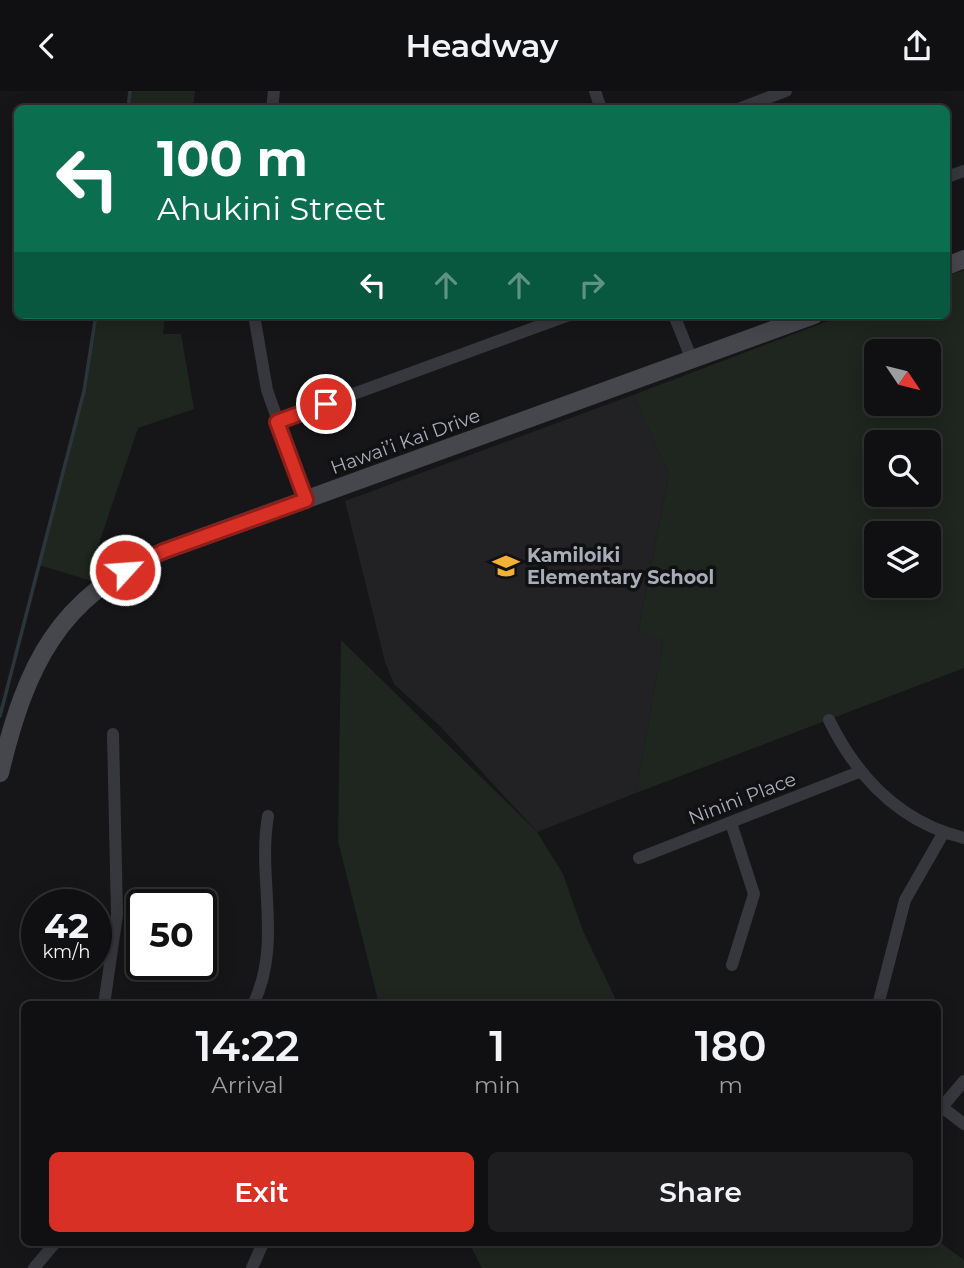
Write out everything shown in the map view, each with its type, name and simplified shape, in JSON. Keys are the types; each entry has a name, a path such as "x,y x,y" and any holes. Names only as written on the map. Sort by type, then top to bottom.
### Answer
{"main road":[{"name":"Hawai’i Kai Drive","path":"0,773 13,717 33,669 62,625 91,595 144,560 803,319"}],"street":[{"path":"749,105 786,91"},
{"path":"254,319 259,357 277,422 306,500"},
{"path":"277,422 558,319"},
{"path":"676,319 692,360"},
{"path":"829,720 859,772 896,807 944,832 964,838"},
{"path":"105,1001 117,915 113,734"},
{"name":"Ninini Place","path":"639,858 859,772"},
{"path":"255,1001 263,982 270,946 263,843 268,815"},
{"path":"731,823 754,894 732,965"},
{"path":"879,1001 905,900 944,832"},
{"path":"941,1104 964,1081"},
{"path":"941,1106 964,1124"},
{"path":"34,1268 52,1246"},
{"path":"252,1268 262,1246"}],"shaded area":[{"path":"130,91 195,91 193,105 128,105"},
{"path":"964,270 964,668 636,793 663,641 638,632 669,474 633,395 833,319 950,319 950,275"},
{"path":"95,319 165,319 163,334 181,334 194,409 138,428 92,564 100,574 92,581 39,565 84,391"},
{"name":"Kamiloiki Elementary School","path":"633,395 669,474 638,631 663,641 636,793 537,832 440,726 394,684 385,662 345,501"},
{"path":"341,640 537,832 563,874 583,931 617,1001 378,1001 338,841"},
{"path":"941,1243 964,1260 964,1268 482,1268 471,1246 941,1246"}],"waterway":[{"path":"128,105 130,91"},
{"path":"0,716 84,391 95,319"}],"place":[{"name":"Kamiloiki Elementary School","path":"506,566"}],"route":[{"path":"125,570 164,551 306,500 277,422 326,404"}]}
